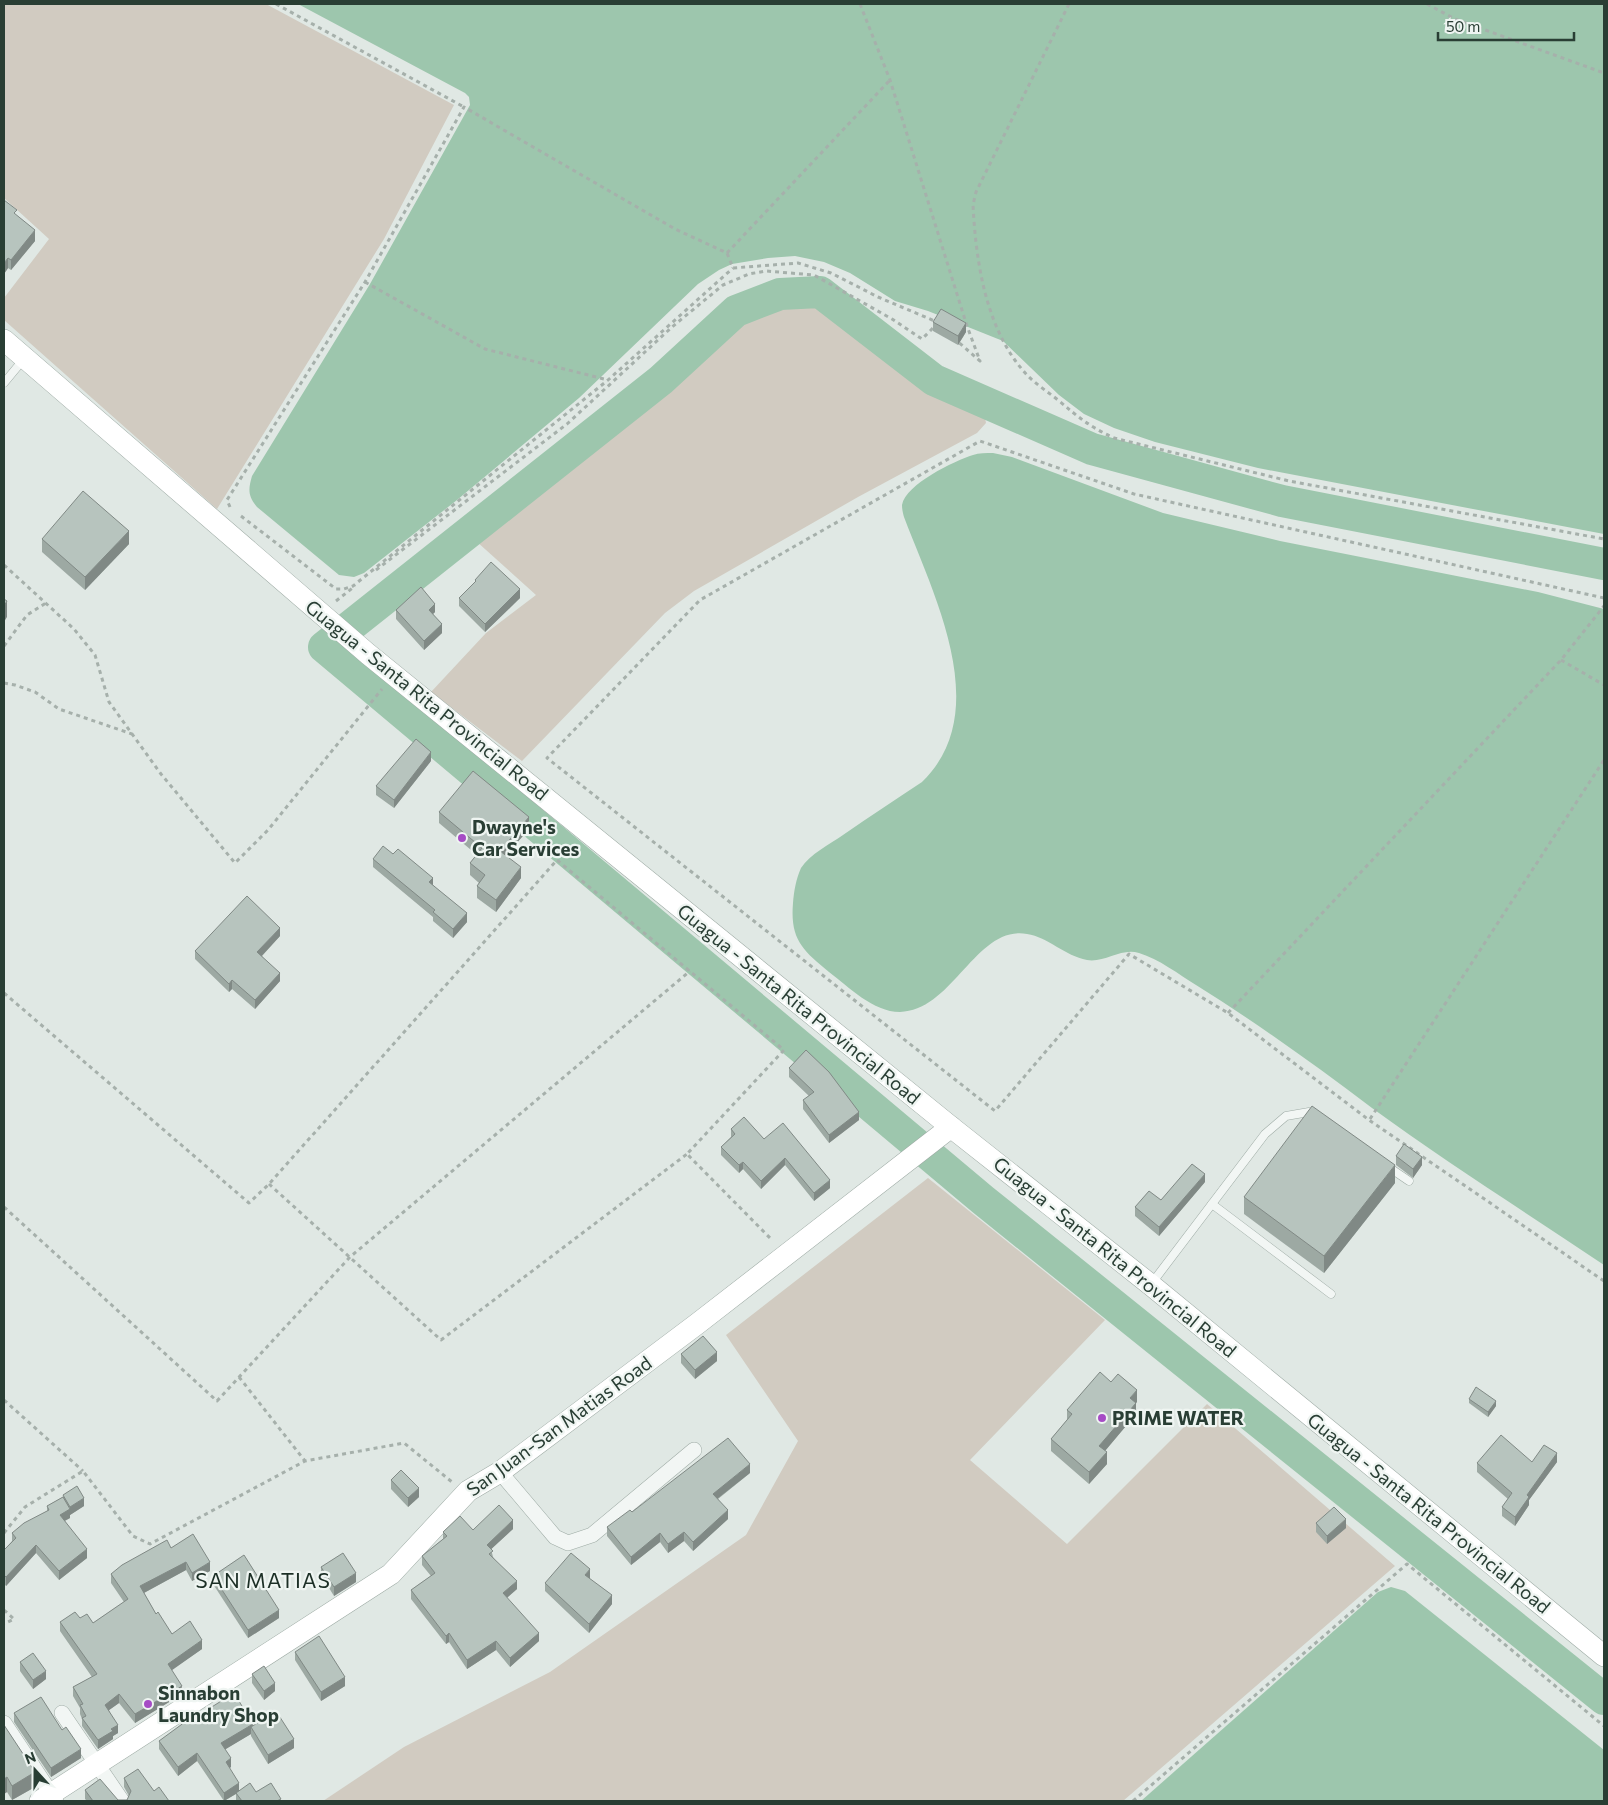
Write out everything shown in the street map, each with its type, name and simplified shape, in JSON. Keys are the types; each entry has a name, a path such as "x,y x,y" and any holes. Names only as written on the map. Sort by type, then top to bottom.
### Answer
{"main road":[{"name":"Guagua - Santa Rita Provincial Road","path":"4,340 368,654 943,1133 1151,1285 1604,1656"},
{"name":"San Juan-San Matias Road","path":"49,1799 97,1764 391,1574 468,1491 500,1472 689,1330 943,1133"}],"street":[{"path":"500,1472 555,1537 568,1543 592,1535 694,1450"},
{"path":"62,1713 122,1801"},
{"path":"4,1722 49,1799"}],"lane":[{"path":"4,383 25,358"},
{"path":"1151,1285 1265,1134 1286,1116 1309,1112 1324,1123"},
{"path":"1378,1160 1409,1181"},
{"path":"1212,1204 1332,1294"}],"path":[{"path":"276,4 464,107 674,229 727,253 733,268"},
{"path":"860,4 890,80 964,316 980,361 952,336"},
{"path":"1069,4 976,192 973,204 984,286 991,314 1003,341 1028,375 1089,427 1114,438 1289,481 1604,539"},
{"path":"1427,4 1455,18 1604,73"},
{"path":"727,253 890,80"},
{"path":"232,509 228,500 365,282 464,107"},
{"path":"239,515 336,589 353,586 608,380 733,268 798,263 831,273 878,297 938,323 945,329"},
{"path":"327,619 567,424 672,326 723,285 749,274 766,271 814,275 892,319 922,339 938,323"},
{"path":"365,282 485,349 608,380"},
{"path":"1604,598 1134,494 980,441 700,600 547,758 995,1111 1129,954 1228,1012 1370,1120 1604,1281"},
{"path":"4,565 74,629 95,655 109,702 161,774 235,863 268,830 394,675"},
{"path":"4,646 26,615 46,603"},
{"path":"1228,1012 1561,660 1604,606"},
{"path":"1561,660 1604,684"},
{"path":"4,683 15,684 35,692 59,709 133,735"},
{"path":"1370,1120 1604,760"},
{"path":"4,993 249,1202 269,1184 557,860 784,1050 687,1154 441,1340 269,1184"},
{"path":"4,1207 217,1401 350,1257 690,971"},
{"path":"687,1154 773,1240 765,1246"},
{"path":"239,1377 306,1461"},
{"path":"4,1400 83,1471 133,1536 150,1544 306,1461 404,1442 455,1484"},
{"path":"4,1533 25,1507 83,1471"},
{"path":"1133,1801 1407,1564 1604,1726"},
{"path":"4,1610 14,1619 4,1624"}],"shaded area":[{"path":"4,4 266,4 454,105 384,239 217,509 4,320 4,298 49,239 4,198"},
{"path":"298,4 1604,4 1604,534 1258,468 1155,442 1114,428 1084,414 1059,395 1003,341 928,311 895,301 850,273 824,262 795,256 732,264 698,284 579,398 457,500 364,573 354,577 339,575 257,507 250,493 252,476 370,284 470,105 469,97 465,93"},
{"path":"819,299 936,389 984,413 986,423 977,433 858,497 694,591 665,613 522,761 431,692 486,633 536,595 476,541 638,407 736,319 781,301"},
{"path":"980,453 993,453 1012,457 1163,513 1280,541 1538,592 1604,609 1604,1265 1429,1148 1241,1014 1168,967 1139,953 1126,952 1100,959 1087,960 1071,955 1035,936 1027,934 1009,935 993,942 978,954 950,985 935,998 919,1008 900,1012 880,1008 862,998 805,950 796,935 793,915 795,890 801,868 820,850 922,782 943,753 954,721 956,687 951,652 942,616 904,517 902,505 905,497 912,489 932,474 954,462"},
{"path":"928,1178 1105,1320 970,1460 1067,1544 1207,1404 1395,1566 1123,1801 323,1801 404,1747 550,1672 746,1535 798,1441 726,1335"},
{"path":"1391,1587 1405,1591 1604,1750 1604,1801 1141,1801 1378,1592"}],"building":[{"path":"4,200 17,210 14,213 35,230 11,260 8,258 4,263"},
{"path":"941,309 966,323 958,336 933,322"},
{"path":"83,491 129,531 85,577 42,539"},
{"path":"491,562 520,589 485,624 459,598"},
{"path":"421,587 435,604 429,610 442,624 424,641 396,610"},
{"path":"416,739 431,752 394,800 376,786"},
{"path":"473,771 529,817 500,851 521,867 496,900 477,886 485,875 470,863 482,848 439,812"},
{"path":"383,846 393,854 398,849 433,878 429,882 467,913 453,929 433,912 435,910 373,859"},
{"path":"247,896 280,928 257,952 280,973 255,1000 232,980 229,984 195,951"},
{"path":"806,1050 829,1072 859,1112 829,1135 803,1100 814,1092 789,1068"},
{"path":"1312,1106 1395,1165 1324,1256 1244,1197"},
{"path":"744,1117 764,1139 783,1123 830,1180 814,1193 785,1158 761,1181 743,1162 739,1165 721,1147 735,1134 731,1129"},
{"path":"1404,1144 1422,1157 1413,1169 1396,1156"},
{"path":"1192,1164 1205,1174 1159,1227 1135,1207 1149,1191 1161,1200"},
{"path":"703,1336 717,1352 695,1370 681,1354"},
{"path":"1100,1372 1111,1382 1118,1374 1137,1390 1130,1398 1136,1403 1099,1446 1107,1452 1089,1472 1051,1439 1072,1414 1067,1410"},
{"path":"1476,1387 1496,1401 1488,1412 1469,1399"},
{"path":"1501,1435 1532,1462 1544,1445 1557,1453 1527,1495 1529,1497 1515,1517 1502,1507 1512,1493 1477,1463"},
{"path":"728,1438 750,1464 713,1494 728,1510 693,1542 684,1532 668,1544 660,1533 631,1557 607,1527 630,1510 632,1512"},
{"path":"401,1470 419,1488 408,1498 391,1480"},
{"path":"77,1486 84,1498 70,1507 63,1495"},
{"path":"63,1497 70,1509 60,1515 87,1549 59,1571 36,1545 6,1577 4,1575 4,1550 16,1538 12,1533 24,1523 49,1510 47,1506"},
{"path":"499,1505 513,1520 487,1545 493,1551 489,1554 517,1581 503,1593 539,1633 510,1658 496,1641 467,1660 449,1633 446,1636 411,1590 435,1573 422,1556 447,1536 443,1532 460,1516 473,1530"},
{"path":"1334,1507 1346,1519 1327,1536 1316,1523"},
{"path":"193,1534 210,1562 192,1573 186,1562 140,1586 156,1614 158,1612 172,1634 190,1621 202,1640 168,1664 182,1686 135,1714 119,1694 105,1705 118,1725 111,1729 113,1731 98,1740 82,1718 86,1716 80,1705 83,1704 73,1687 97,1674 60,1622 75,1612 80,1618 87,1614 93,1623 128,1599 111,1574 122,1565 167,1540 171,1548"},
{"path":"343,1553 356,1573 334,1587 321,1567"},
{"path":"571,1553 590,1569 585,1575 612,1595 589,1624 545,1583"},
{"path":"244,1555 279,1610 248,1630 213,1576"},
{"path":"319,1636 345,1677 321,1692 295,1652"},
{"path":"33,1653 46,1671 33,1680 20,1662"},
{"path":"264,1666 275,1683 264,1691 252,1674"},
{"path":"234,1693 253,1724 221,1743 231,1758 226,1762 239,1783 224,1793 197,1753 178,1767 159,1741 189,1719 191,1720"},
{"path":"41,1697 62,1730 66,1727 81,1749 51,1768 14,1713"},
{"path":"276,1711 294,1739 268,1755 251,1727"},
{"path":"4,1725 35,1772 12,1786 7,1777 4,1779"},
{"path":"138,1769 154,1791 159,1787 169,1801 93,1801 85,1790 100,1779 118,1800 127,1800 131,1791 124,1778"},
{"path":"250,1783 256,1792 271,1783 281,1799 277,1801 242,1801 236,1793"}],"waterway":[{"path":"1604,564 1282,501 1092,449 934,380 820,292 780,294 736,311 661,380 324,647 983,1200 1604,1699"}],"place":[{"name":"Dwayne's Car Services","path":"462,838"},
{"name":"PRIME WATER","path":"1102,1418"},
{"name":"Sinnabon Laundry Shop","path":"148,1704"}],"district":[{"name":"SAN MATIAS","path":"263,1581"}]}
